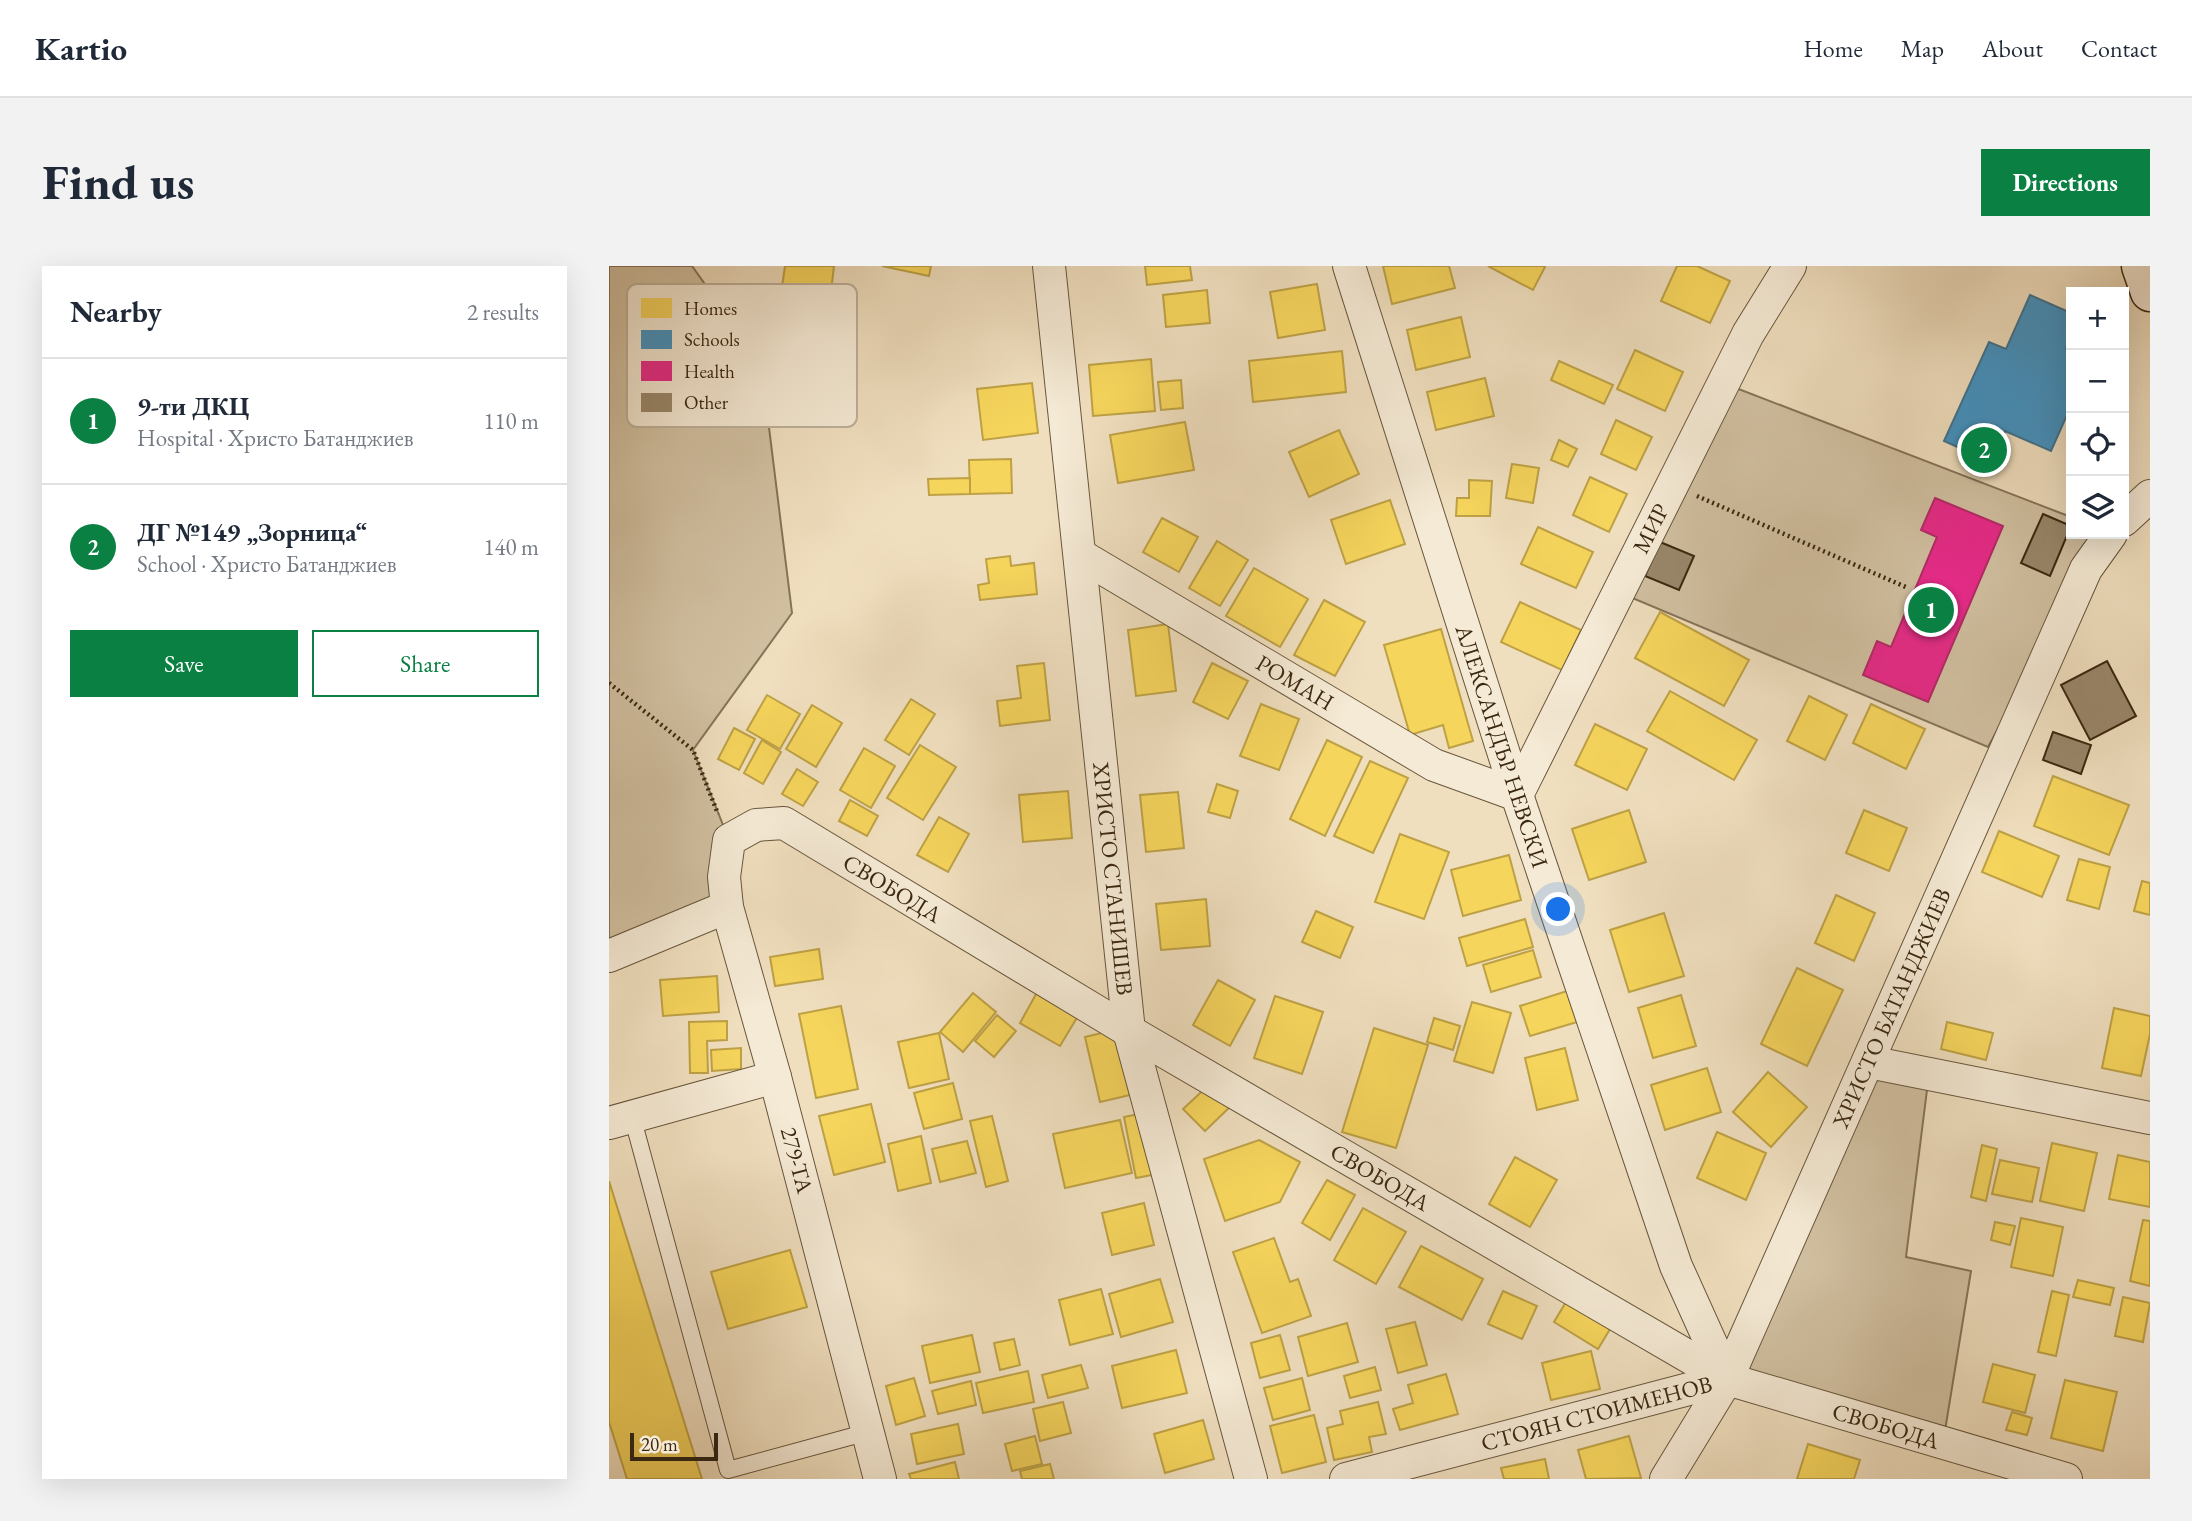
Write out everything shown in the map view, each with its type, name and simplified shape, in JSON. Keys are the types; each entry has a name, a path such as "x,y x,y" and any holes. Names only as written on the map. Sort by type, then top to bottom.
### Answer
{"street":[{"name":"ХРИСТО СТАНИШЕВ","path":"1049,266 1129,1031 1251,1479"},
{"name":"АЛЕКСАНДЪР НЕВСКИ","path":"1349,266 1517,795 1676,1266 1727,1379"},
{"name":"МИР","path":"1517,795 1748,334 1790,266"},
{"path":"2141,266 2150,292"},
{"path":"2129,515 2150,496"},
{"name":"ХРИСТО БАТАНДЖИЕВ","path":"1667,1479 1727,1379 2086,569 2107,539"},
{"name":"РОМАН","path":"1080,555 1434,765 1517,795"},
{"name":"СВОБОДА","path":"729,840 756,825 784,823 1129,1031 1727,1379 2066,1479"},
{"name":"279-ТА","path":"729,840 724,877 727,906 775,1077 880,1479"},
{"path":"609,956 727,906"},
{"path":"1869,1062 2150,1118"},
{"path":"621,1119 775,1077"},
{"name":"СТОЯН СТОИМЕНОВ","path":"1346,1479 1727,1379"}],"lane":[{"path":"621,1119 728,1470 868,1432"}],"path":[{"path":"1672,485 1908,588"},
{"path":"609,683 693,750 729,840"}],"shaded area":[{"path":"609,266 692,266 705,284 627,284 627,427 769,427 792,613 693,750 729,840 727,907 609,956"},
{"path":"1723,383 2066,515 2066,539 2097,539 2086,569 1988,747 1618,592"},
{"path":"1869,1062 1929,1074 1906,1257 1971,1271 1943,1443 1727,1379"}],"building: Homes":[{"path":"785,266 834,266 832,284 782,284"},
{"path":"882,266 931,266 929,276"},
{"path":"1145,266 1190,266 1192,280 1147,285"},
{"path":"1383,266 1449,266 1455,288 1392,304"},
{"path":"1488,266 1543,266 1545,267 1533,290"},
{"path":"1677,266 1697,266 1730,281 1710,323 1661,301"},
{"path":"1317,284 1325,330 1278,338 1270,292"},
{"path":"1207,290 1210,323 1166,327 1163,295"},
{"path":"1461,317 1470,357 1416,370 1407,330"},
{"path":"1635,350 1683,372 1665,411 1617,389"},
{"path":"1342,351 1346,392 1253,402 1249,361"},
{"path":"1151,359 1155,411 1093,416 1089,365"},
{"path":"1559,361 1613,385 1604,404 1551,380"},
{"path":"1485,378 1494,416 1436,430 1427,392"},
{"path":"1181,380 1183,408 1161,410 1158,382"},
{"path":"1032,383 1038,433 983,440 977,389"},
{"path":"1616,420 1652,437 1636,470 1601,454"},
{"path":"1185,422 1194,470 1118,483 1110,435"},
{"path":"1339,430 1359,474 1309,497 1289,452"},
{"path":"1559,440 1577,449 1568,467 1551,460"},
{"path":"1011,459 1012,493 970,494 969,460"},
{"path":"1512,464 1539,468 1533,503 1506,498"},
{"path":"1590,477 1627,494 1609,532 1573,515"},
{"path":"970,478 970,494 929,495 928,479"},
{"path":"1469,480 1492,481 1490,516 1456,516 1457,498 1469,498"},
{"path":"1390,500 1405,544 1346,564 1331,520"},
{"path":"1162,518 1198,537 1179,572 1143,552"},
{"path":"1538,527 1593,552 1576,588 1521,564"},
{"path":"1217,541 1248,560 1220,606 1189,588"},
{"path":"1010,556 1011,566 1034,563 1037,594 980,600 978,585 989,583 986,559"},
{"path":"1254,568 1308,599 1280,647 1226,616"},
{"path":"1324,600 1365,622 1335,676 1294,655"},
{"path":"1520,602 1581,630 1562,670 1501,642"},
{"path":"1660,612 1749,660 1724,706 1635,658"},
{"path":"1168,624 1176,691 1136,696 1128,630"},
{"path":"1441,629 1473,741 1449,748 1443,725 1410,735 1384,645"},
{"path":"1044,663 1050,720 1000,726 997,701 1021,698 1017,666"},
{"path":"1212,663 1248,681 1228,719 1193,702"},
{"path":"1670,691 1757,740 1734,780 1647,731"},
{"path":"767,695 800,714 780,749 747,730"},
{"path":"1809,696 1847,715 1825,760 1787,741"},
{"path":"911,699 935,714 909,755 885,740"},
{"path":"1261,704 1299,719 1279,770 1240,756"},
{"path":"1871,704 1925,729 1906,769 1853,743"},
{"path":"812,705 842,723 816,767 786,749"},
{"path":"1595,724 1647,749 1627,790 1575,765"},
{"path":"734,728 755,739 739,770 718,759"},
{"path":"762,740 781,752 763,784 744,773"},
{"path":"1327,740 1362,757 1325,836 1290,819"},
{"path":"920,745 956,767 923,820 887,798"},
{"path":"864,748 895,766 871,808 840,790"},
{"path":"1370,761 1408,778 1373,853 1334,836"},
{"path":"797,769 818,782 803,806 782,794"},
{"path":"2053,776 2129,805 2109,855 2034,826"},
{"path":"1217,784 1238,791 1230,818 1208,812"},
{"path":"1068,791 1072,838 1023,842 1019,795"},
{"path":"1178,792 1184,848 1146,852 1140,795"},
{"path":"850,800 878,816 867,836 839,821"},
{"path":"1629,810 1646,862 1589,880 1572,829"},
{"path":"1864,810 1907,828 1889,871 1846,853"},
{"path":"939,817 969,834 948,872 917,855"},
{"path":"1999,831 2059,856 2042,897 1982,872"},
{"path":"1400,834 1449,852 1424,919 1375,902"},
{"path":"1509,855 1521,900 1463,916 1451,870"},
{"path":"2079,859 2110,867 2099,909 2067,900"},
{"path":"2142,881 2150,883 2150,915 2134,911"},
{"path":"1836,895 1875,913 1854,961 1815,943"},
{"path":"1206,899 1210,946 1161,950 1156,904"},
{"path":"1316,911 1353,927 1340,958 1302,942"},
{"path":"1664,913 1684,976 1629,992 1610,930"},
{"path":"1525,919 1533,947 1467,966 1459,938"},
{"path":"819,949 823,979 775,986 770,957"},
{"path":"1533,950 1541,977 1491,992 1483,965"},
{"path":"1797,968 1843,990 1807,1066 1761,1044"},
{"path":"717,976 719,1012 663,1016 660,980"},
{"path":"1218,980 1255,1000 1230,1046 1193,1025"},
{"path":"1040,987 1081,1011 1060,1046 1020,1023"},
{"path":"1567,991 1577,1022 1530,1036 1520,1006"},
{"path":"973,993 996,1012 963,1052 940,1032"},
{"path":"1681,995 1696,1046 1653,1058 1638,1008"},
{"path":"1275,996 1323,1012 1302,1074 1254,1058"},
{"path":"1472,1002 1511,1013 1493,1073 1454,1061"},
{"path":"841,1006 858,1089 816,1098 799,1014"},
{"path":"2114,1008 2150,1016 2150,1034 2141,1076 2102,1068"},
{"path":"997,1015 1016,1031 994,1057 975,1041"},
{"path":"1434,1018 1460,1026 1453,1050 1427,1042"},
{"path":"727,1021 727,1040 707,1041 708,1073 690,1073 689,1022"},
{"path":"1947,1022 1993,1033 1986,1060 1941,1049"},
{"path":"1374,1028 1428,1045 1396,1148 1342,1132"},
{"path":"1114,1030 1130,1095 1100,1102 1085,1037"},
{"path":"939,1033 949,1079 909,1088 898,1042"},
{"path":"741,1048 741,1069 712,1071 711,1050"},
{"path":"1565,1048 1578,1100 1537,1110 1525,1058"},
{"path":"1707,1068 1721,1112 1665,1130 1651,1085"},
{"path":"1768,1072 1807,1107 1771,1147 1733,1112"},
{"path":"1212,1082 1233,1104 1205,1131 1183,1109"},
{"path":"953,1083 962,1119 924,1129 914,1093"},
{"path":"871,1104 885,1162 834,1175 819,1116"},
{"path":"1144,1113 1157,1174 1136,1178 1124,1117"},
{"path":"992,1116 1008,1181 986,1187 970,1121"},
{"path":"1120,1120 1132,1173 1065,1188 1053,1134"},
{"path":"1717,1132 1766,1153 1746,1200 1697,1178"},
{"path":"921,1136 931,1183 898,1191 888,1144"},
{"path":"1259,1140 1300,1162 1280,1202 1225,1221 1204,1159"},
{"path":"967,1141 976,1173 940,1182 932,1149"},
{"path":"2052,1143 2097,1153 2084,1211 2040,1201"},
{"path":"1982,1145 1997,1149 1986,1201 1971,1197"},
{"path":"2118,1155 2150,1162 2150,1207 2109,1199"},
{"path":"1515,1157 1557,1180 1530,1227 1489,1204"},
{"path":"2000,1160 2039,1168 2032,1202 1992,1194"},
{"path":"1327,1180 1355,1195 1330,1240 1302,1223"},
{"path":"609,1181 702,1479 627,1479 609,1422"},
{"path":"1144,1203 1154,1245 1112,1255 1102,1213"},
{"path":"1363,1208 1406,1232 1376,1284 1334,1260"},
{"path":"2021,1218 2063,1227 2053,1276 2011,1267"},
{"path":"2143,1220 2150,1221 2150,1286 2130,1281"},
{"path":"1995,1222 2015,1226 2010,1245 1991,1240"},
{"path":"1274,1238 1290,1282 1298,1279 1311,1316 1262,1333 1233,1252"},
{"path":"1421,1246 1483,1279 1462,1320 1399,1287"},
{"path":"790,1250 807,1307 728,1329 711,1272"},
{"path":"1160,1279 1173,1322 1121,1337 1109,1294"},
{"path":"2078,1280 2114,1288 2110,1305 2073,1297"},
{"path":"1101,1289 1113,1334 1070,1345 1059,1300"},
{"path":"1503,1291 1537,1306 1522,1339 1488,1324"},
{"path":"2052,1291 2069,1295 2056,1356 2038,1352"},
{"path":"2123,1297 2150,1303 2143,1342 2115,1336"},
{"path":"1566,1302 1610,1329 1598,1349 1554,1322"},
{"path":"1415,1322 1427,1365 1398,1373 1386,1329"},
{"path":"1347,1323 1358,1362 1308,1376 1298,1337"},
{"path":"972,1335 980,1372 930,1383 922,1346"},
{"path":"1280,1335 1290,1370 1260,1378 1251,1343"},
{"path":"1014,1339 1020,1365 1000,1370 994,1343"},
{"path":"1176,1350 1187,1393 1122,1408 1112,1366"},
{"path":"1591,1351 1600,1389 1551,1400 1542,1363"},
{"path":"1993,1364 2035,1375 2025,1413 1983,1402"},
{"path":"1081,1365 1088,1388 1048,1398 1042,1375"},
{"path":"1375,1367 1381,1390 1350,1398 1344,1376"},
{"path":"1028,1371 1034,1402 983,1413 976,1383"},
{"path":"1446,1374 1458,1414 1400,1430 1393,1409 1413,1403 1408,1385"},
{"path":"914,1378 925,1416 896,1425 886,1386"},
{"path":"1302,1378 1310,1410 1273,1420 1264,1388"},
{"path":"2065,1380 2117,1392 2103,1451 2051,1438"},
{"path":"971,1381 976,1405 938,1414 932,1391"},
{"path":"1063,1402 1071,1433 1040,1441 1033,1409"},
{"path":"1378,1402 1386,1434 1369,1437 1372,1452 1334,1460 1327,1428 1343,1424 1340,1411"},
{"path":"2012,1412 2032,1418 2027,1435 2006,1430"},
{"path":"1314,1415 1326,1462 1282,1473 1270,1426"},
{"path":"1203,1420 1214,1459 1165,1473 1154,1434"},
{"path":"958,1424 964,1454 917,1464 911,1434"},
{"path":"1035,1436 1042,1464 1012,1471 1005,1444"},
{"path":"1629,1436 1641,1478 1586,1479 1578,1450"},
{"path":"1808,1444 1860,1460 1854,1479 1797,1479"},
{"path":"1545,1459 1549,1479 1504,1479 1501,1468"},
{"path":"955,1462 959,1479 911,1479 909,1474"},
{"path":"1050,1464 1054,1479 1022,1479 1020,1471"}],"building: Schools":[{"path":"2030,295 2066,311 2066,417 2051,451 2005,431 1991,462 1944,441 1989,342 2006,349"}],"building: Health":[{"path":"1935,498 2003,526 1928,702 1863,675 1877,641 1891,647 1937,537 1921,530"}],"building: Other":[{"path":"2043,514 2066,524 2066,538 2050,576 2021,563"},
{"path":"1660,542 1694,556 1679,590 1645,576"},
{"path":"2107,661 2136,716 2090,740 2061,685"},
{"path":"2053,732 2091,745 2081,774 2043,760"}],"place":[{"name":"ДГ №149 „Зорница“","path":"1984,450"},
{"name":"9-ти ДКЦ","path":"1931,610"}]}
